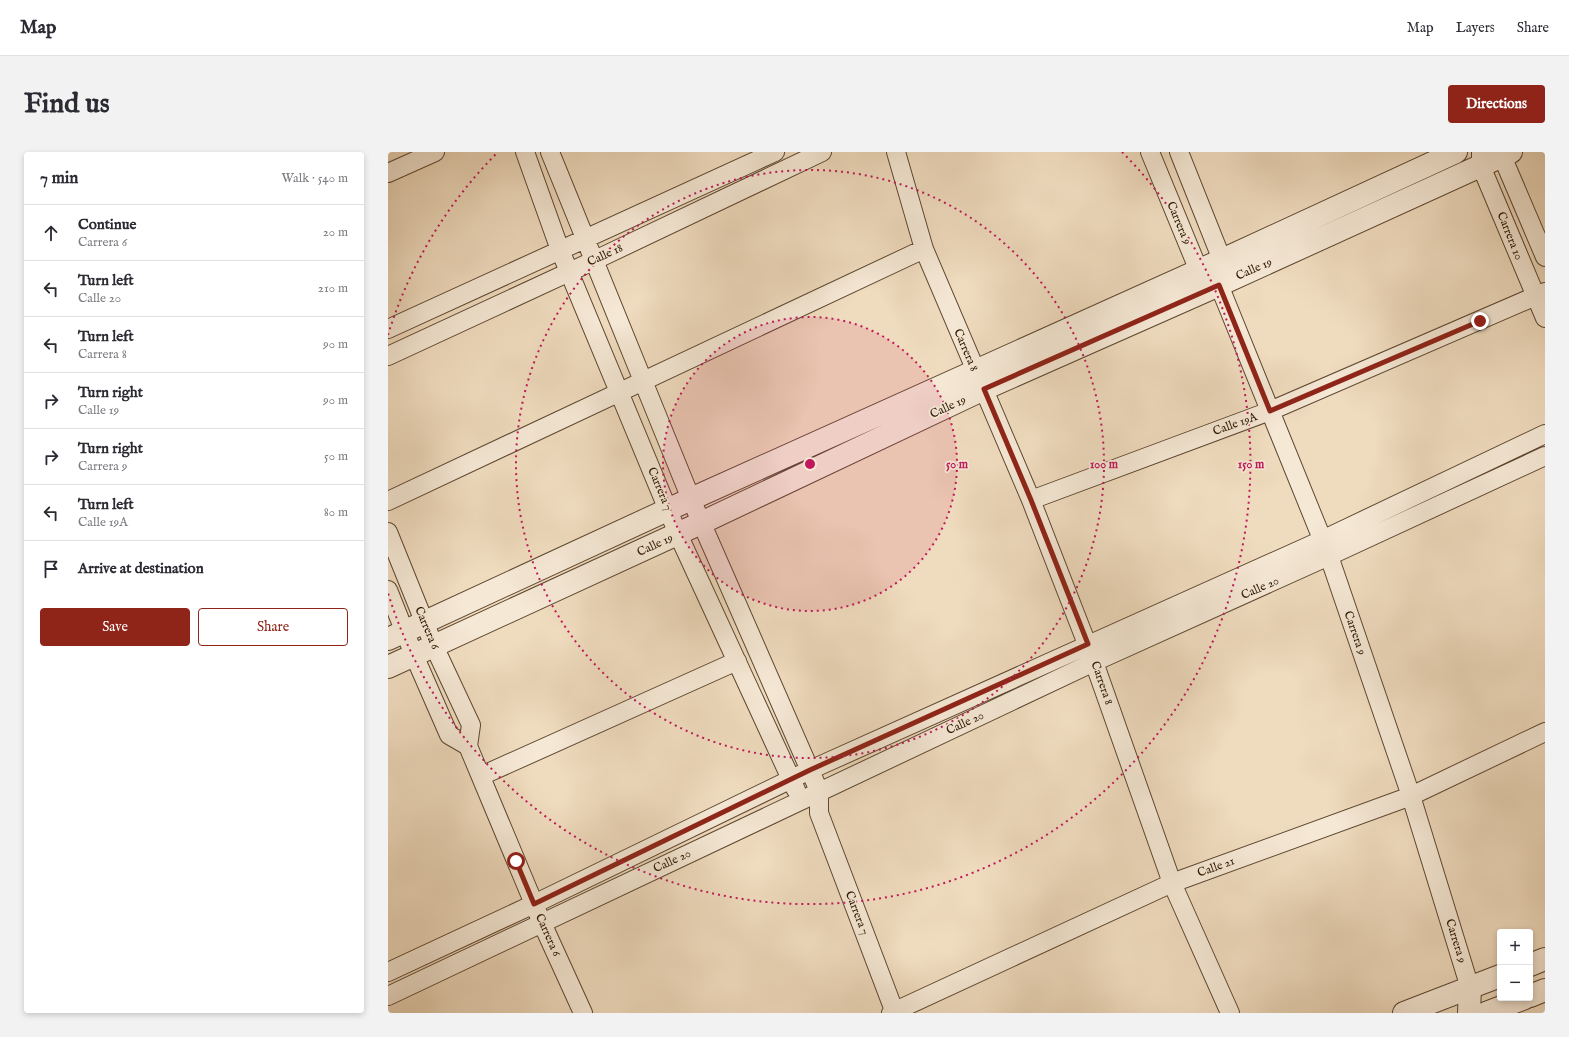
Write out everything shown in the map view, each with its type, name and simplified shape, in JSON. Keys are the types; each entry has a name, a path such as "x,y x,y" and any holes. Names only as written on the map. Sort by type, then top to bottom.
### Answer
{"street":[{"path":"388,173 435,152"},
{"name":"Carrera 7","path":"525,152 560,250 678,534 737,660 790,779 802,800 819,813"},
{"name":"Carrera 7","path":"550,152 584,239 701,523 819,791 819,813 893,1012"},
{"name":"Calle 18","path":"388,329 776,152"},
{"name":"Calle 18","path":"388,356 570,272 822,152"},
{"name":"Carrera 8","path":"896,152 924,249 1031,500 1088,644 1172,883 1230,1013"},
{"name":"Carrera 9","path":"1150,152 1199,271"},
{"name":"Carrera 9","path":"1179,152 1222,260 1219,285 1326,548 1411,796 1470,988 1469,1013"},
{"name":"Calle 19","path":"388,667 701,523 980,380 1199,271 1456,152"},
{"name":"Calle 19","path":"397,635 691,499 980,380 1219,285 1494,156"},
{"name":"Carrera 10","path":"1494,156 1545,257"},
{"name":"Carrera 10","path":"1494,156 1540,294 1545,318"},
{"path":"388,501 924,249"},
{"path":"1199,271 1219,285"},
{"name":"Calle 19A","path":"1031,500 1270,411 1540,294"},
{"name":"Calle 20","path":"388,996 1094,662 1326,548 1545,434"},
{"name":"Calle 20","path":"388,972 534,904 790,779 1088,644 1326,548 1545,456"},
{"name":"Carrera 6","path":"388,532 434,646 471,725 468,746 542,923 583,1013"},
{"name":"Carrera 6","path":"388,590 397,635 414,655 449,735 468,746"},
{"path":"723,632 745,622"},
{"path":"481,776 737,660"},
{"name":"Calle 21","path":"893,1012 1172,883 1411,796 1545,732"},
{"path":"1533,964 1545,959"},
{"path":"1404,1013 1497,977"},
{"path":"1470,988 1493,1012 1518,1001"},
{"path":"1533,995 1545,990"}],"route":[{"path":"516,861 534,904 810,770 1088,644 1031,500 984,389 1219,285 1270,411 1480,321"}]}
